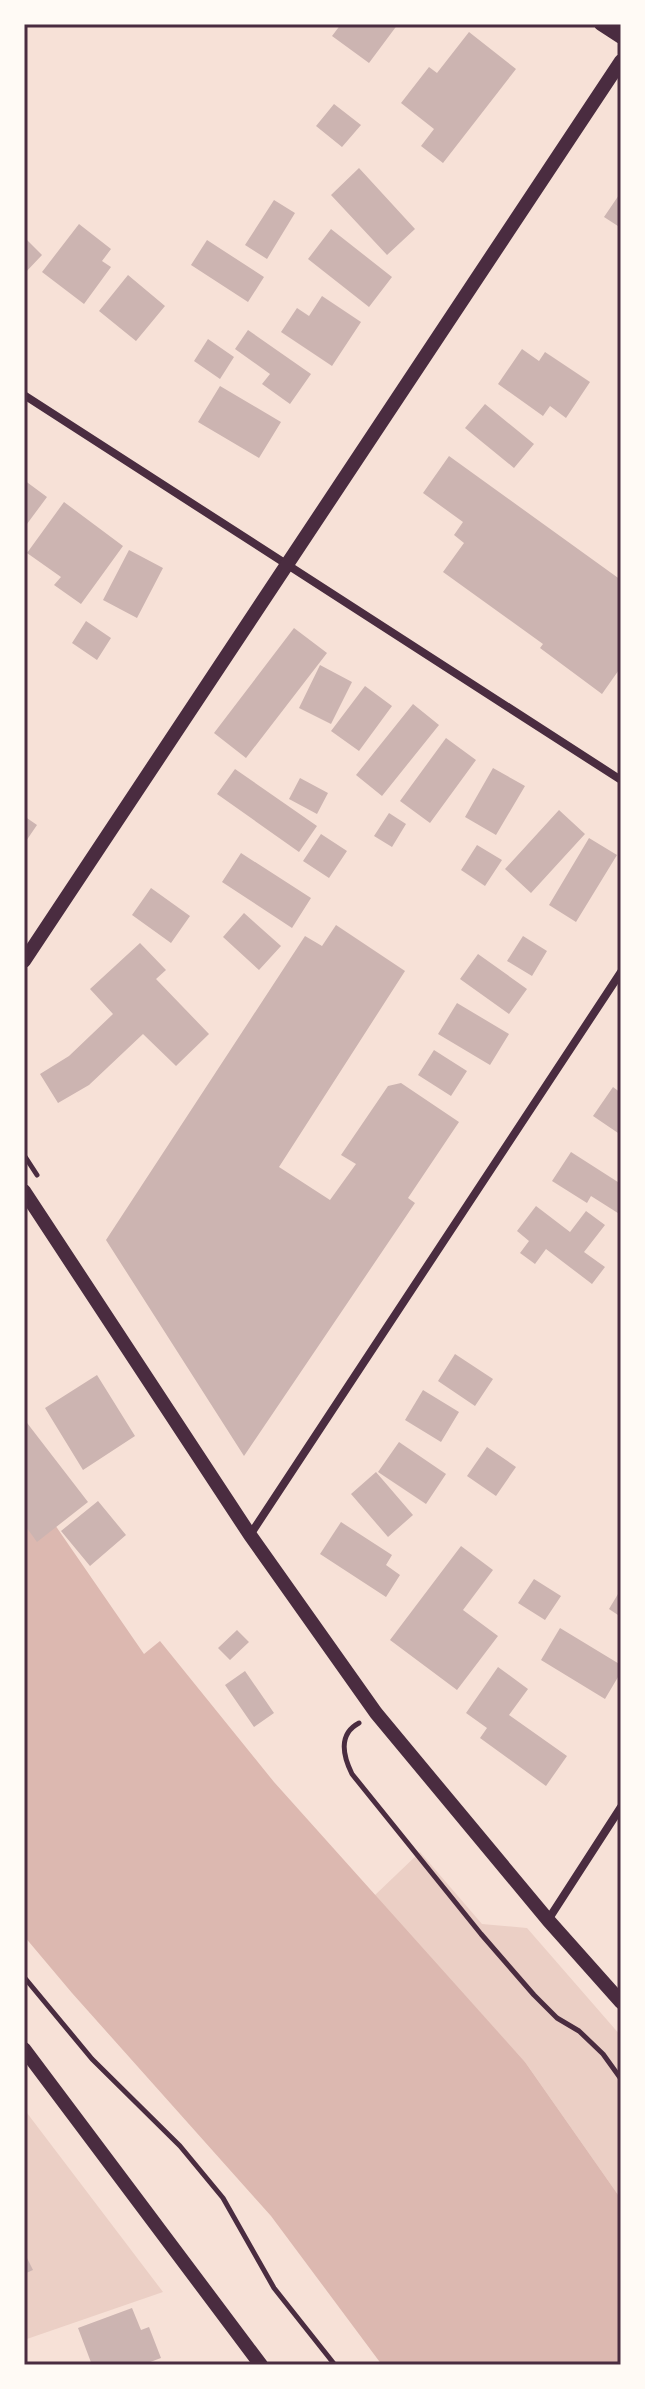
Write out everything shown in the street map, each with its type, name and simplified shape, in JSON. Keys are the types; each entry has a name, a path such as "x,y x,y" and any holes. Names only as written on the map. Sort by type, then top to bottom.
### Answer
{"street":[{"path":"601,24 621,37"},
{"path":"24,961 621,61"},
{"path":"24,395 621,780"},
{"path":"250,1535 621,972"},
{"path":"24,1191 250,1535 376,1713 548,1920 621,2002"},
{"path":"548,1920 621,1807"},
{"path":"24,2049 261,2365"}],"path":[{"path":"354,1725 343,1745 344,1758 352,1774 534,1995 557,2018 579,2031 603,2054 621,2079"},
{"path":"24,1977 92,2059 180,2146 223,2198 274,2288 335,2365"}],"shaded area":[{"path":"24,1480 144,1654 160,1641 274,1782 525,2062 621,2199 621,2365 382,2365 271,2216 24,1936"},
{"path":"420,1852 482,1924 527,1928 621,2036 621,2199 525,2062 374,1896"},
{"path":"24,2109 163,2292 24,2340"}],"building":[{"path":"341,24 398,24 369,63 332,36"},
{"path":"469,32 516,69 443,163 421,146 434,129 401,103 429,67 437,73"},
{"path":"334,104 361,125 342,147 316,126"},
{"path":"359,168 415,229 387,255 331,195"},
{"path":"621,192 621,228 604,217"},
{"path":"274,200 295,213 267,259 245,245"},
{"path":"79,224 111,249 102,261 111,267 84,304 42,272"},
{"path":"331,229 392,277 369,307 308,259"},
{"path":"24,237 42,255 24,274"},
{"path":"207,240 264,277 248,302 191,265"},
{"path":"128,275 165,306 136,341 99,311"},
{"path":"322,296 361,322 332,366 281,332 297,308 309,316"},
{"path":"248,330 311,374 290,404 262,384 270,374 235,349"},
{"path":"208,339 234,357 220,379 194,361"},
{"path":"522,349 539,361 545,352 590,382 566,418 550,406 543,416 498,384"},
{"path":"220,386 281,422 259,458 198,422"},
{"path":"485,404 534,444 514,468 465,428"},
{"path":"449,456 621,580 621,667 602,694 540,648 543,644 443,572 464,543 454,535 463,522 423,493"},
{"path":"24,480 47,497 24,528"},
{"path":"64,502 123,546 81,604 54,585 61,577 27,553"},
{"path":"129,550 163,568 137,618 103,600"},
{"path":"86,621 111,638 97,660 72,643"},
{"path":"294,628 327,653 246,758 214,733"},
{"path":"320,665 352,682 331,724 299,708"},
{"path":"365,686 392,706 359,751 331,731"},
{"path":"413,704 439,725 382,796 356,775"},
{"path":"446,738 476,760 430,823 400,801"},
{"path":"493,768 525,786 496,835 465,817"},
{"path":"235,769 317,826 299,852 217,794"},
{"path":"300,778 328,793 317,814 289,799"},
{"path":"559,810 585,834 531,893 505,869"},
{"path":"389,813 406,824 392,847 374,836"},
{"path":"24,816 37,825 24,844"},
{"path":"321,834 347,851 329,878 303,861"},
{"path":"589,838 617,855 576,922 549,905"},
{"path":"477,845 502,860 485,886 461,870"},
{"path":"241,853 311,898 292,928 222,882"},
{"path":"151,888 190,916 171,943 132,915"},
{"path":"244,913 281,946 259,970 223,937"},
{"path":"336,925 405,971 279,1167 330,1200 356,1164 341,1155 388,1086 401,1083 459,1122 408,1198 415,1203 244,1456 106,1240 305,936 322,946"},
{"path":"523,936 547,951 532,976 507,961"},
{"path":"140,943 166,970 156,979 209,1034 176,1066 143,1034 89,1085 58,1103 40,1074 69,1056 113,1014 90,989"},
{"path":"478,954 527,989 509,1014 460,979"},
{"path":"457,1003 509,1034 490,1065 438,1034"},
{"path":"434,1050 467,1071 451,1096 418,1075"},
{"path":"613,1087 621,1093 621,1135 593,1116"},
{"path":"571,1152 621,1184 621,1215 591,1196 587,1203 552,1181"},
{"path":"536,1206 570,1232 586,1211 605,1225 584,1252 605,1267 592,1284 546,1249 535,1264 520,1253 529,1241 517,1231"},
{"path":"455,1354 493,1379 475,1406 438,1381"},
{"path":"97,1375 135,1436 83,1470 45,1408"},
{"path":"423,1390 459,1412 441,1442 405,1420"},
{"path":"24,1419 88,1502 37,1542 24,1524"},
{"path":"399,1442 446,1474 426,1504 378,1472"},
{"path":"487,1447 516,1467 496,1496 467,1476"},
{"path":"376,1472 413,1515 388,1537 351,1494"},
{"path":"98,1501 126,1535 90,1566 61,1531"},
{"path":"341,1522 392,1555 386,1565 400,1575 386,1597 320,1554"},
{"path":"461,1546 493,1570 463,1610 498,1636 457,1690 390,1640"},
{"path":"534,1579 561,1596 545,1620 518,1603"},
{"path":"621,1589 621,1617 609,1609"},
{"path":"560,1628 621,1665 621,1672 605,1699 541,1660"},
{"path":"237,1630 249,1642 230,1660 218,1648"},
{"path":"498,1667 528,1689 509,1715 567,1756 546,1786 480,1738 487,1728 466,1713"},
{"path":"245,1671 274,1713 254,1727 225,1685"},
{"path":"24,2252 33,2270 24,2274"},
{"path":"132,2308 141,2330 149,2327 161,2358 142,2365 92,2365 78,2328"}]}
